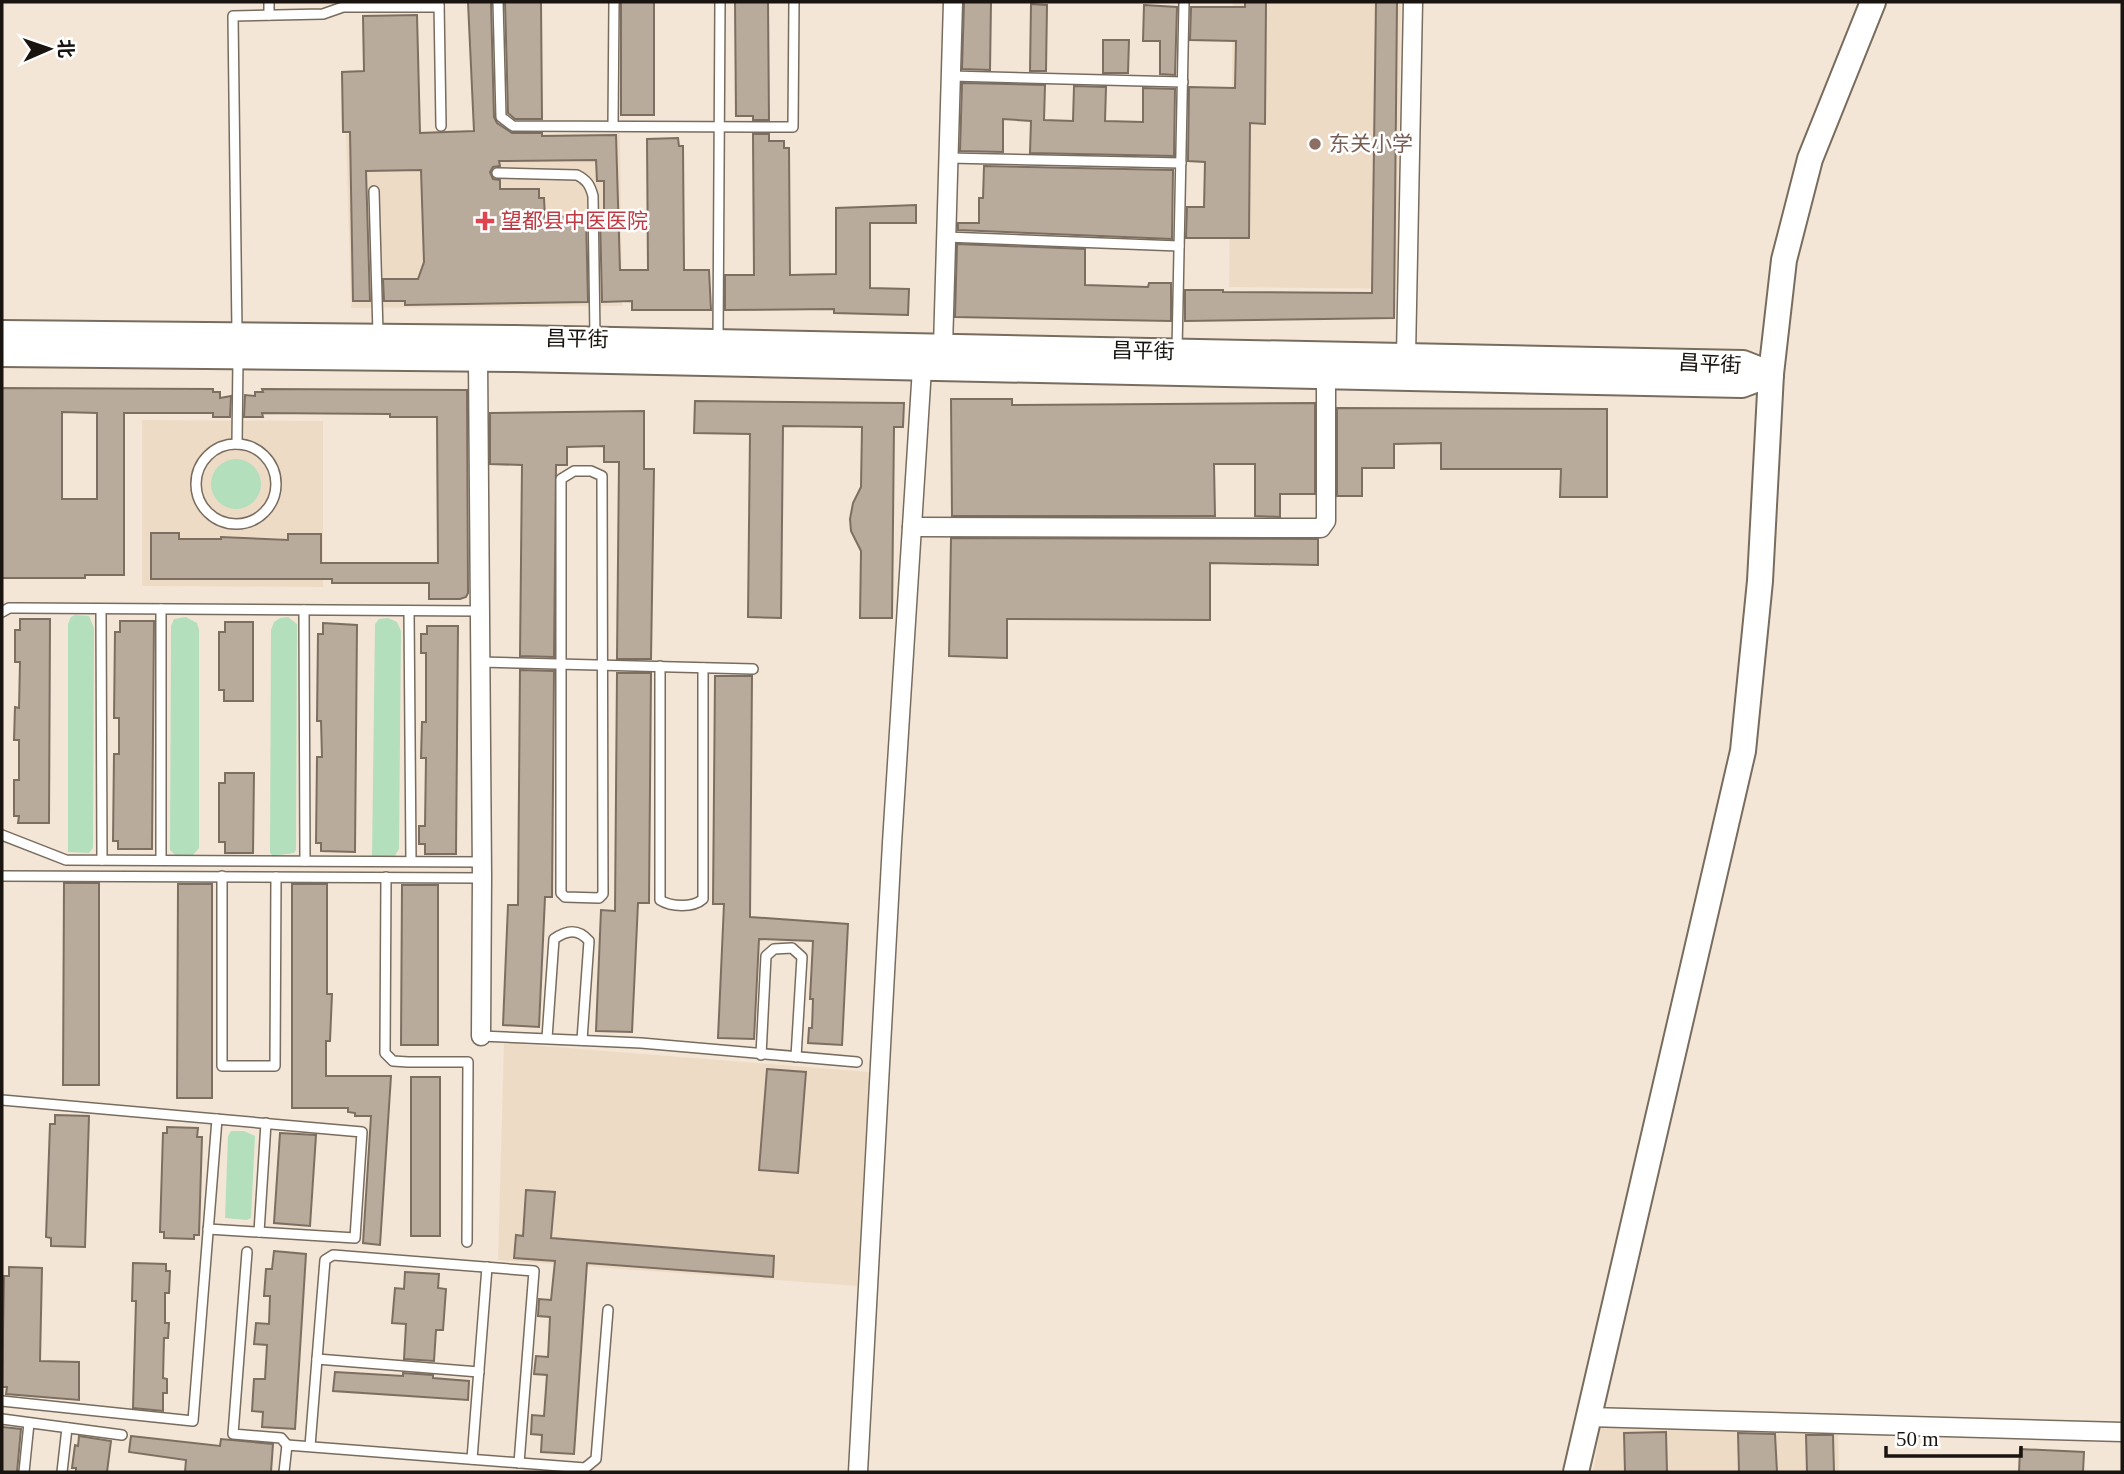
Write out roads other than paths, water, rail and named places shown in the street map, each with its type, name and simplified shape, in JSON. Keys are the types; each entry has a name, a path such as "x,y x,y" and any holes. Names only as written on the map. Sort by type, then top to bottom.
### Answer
{"street":[{"path":"943,347 953,2"},
{"path":"1406,356 1413,2"},
{"path":"1576,1472 1743,751 1759,580 1771,374 1784,260 1799,197 1824,120 1872,2"},
{"name":"昌平街","path":"2,333 478,359 1742,385 1771,374"},
{"name":"昌平街","path":"2,354 238,346 378,337 1743,363 1771,374"},
{"path":"478,359 481,1036"},
{"path":"858,1472 892,843 922,368"},
{"path":"912,527 1321,528 1326,521 1326,376"},
{"path":"1589,1417 2122,1433"}],"lane":[{"path":"269,2 269,15"},
{"path":"498,2 500,117 513,126 613,127 793,127 794,2"},
{"path":"613,127 614,2"},
{"path":"718,342 720,2"},
{"path":"1177,352 1184,2"},
{"path":"237,444 233,16 323,14 343,7 380,4 439,4 441,126"},
{"path":"951,76 1183,82"},
{"path":"949,158 1181,163"},
{"path":"497,173 577,175 586,179 590,185 593,196 595,340"},
{"path":"374,191 378,337"},
{"path":"946,237 1180,246"},
{"path":"237,444 257,449 264,455 275,472 276,482 272,502 266,511 258,518 237,524 227,523 208,513 198,495 196,484 202,464 208,455 227,445 237,444"},
{"path":"574,471 591,471 602,476 603,894 599,898 565,897 561,893 561,664 561,479 574,471"},
{"path":"2,612 18,608 480,611"},
{"path":"101,609 102,860"},
{"path":"161,609 161,860"},
{"path":"303,610 305,861"},
{"path":"409,611 411,861"},
{"path":"480,662 753,669"},
{"path":"660,667 660,900 667,904 692,905 704,899 703,668"},
{"path":"2,835 65,860 411,861 482,870"},
{"path":"2,876 386,877 482,870"},
{"path":"222,876 222,1066 275,1066 276,877"},
{"path":"386,877 385,1053 393,1060 468,1062 467,1242"},
{"path":"547,1038 554,939 564,932 572,931 582,933 589,941 582,1040"},
{"path":"761,1055 766,956 774,949 792,948 802,957 796,1057"},
{"path":"481,1036 641,1043 857,1062"},
{"path":"2,1100 362,1132 355,1238 208,1228"},
{"path":"2,1401 194,1421 217,1119"},
{"path":"259,1232 266,1123"},
{"path":"247,1252 233,1434 281,1438 286,1445 284,1472"},
{"path":"310,1446 325,1260 333,1255 534,1270 519,1463"},
{"path":"472,1459 487,1267"},
{"path":"286,1445 585,1468 596,1459 608,1310"},
{"path":"317,1359 479,1372"},
{"path":"2,1419 122,1435"},
{"path":"24,1472 29,1423"},
{"path":"62,1472 67,1428"}],"place":[{"name":"东关小学","path":"1315,144"},
{"name":"望都县中医医院","path":"485,221"}]}
